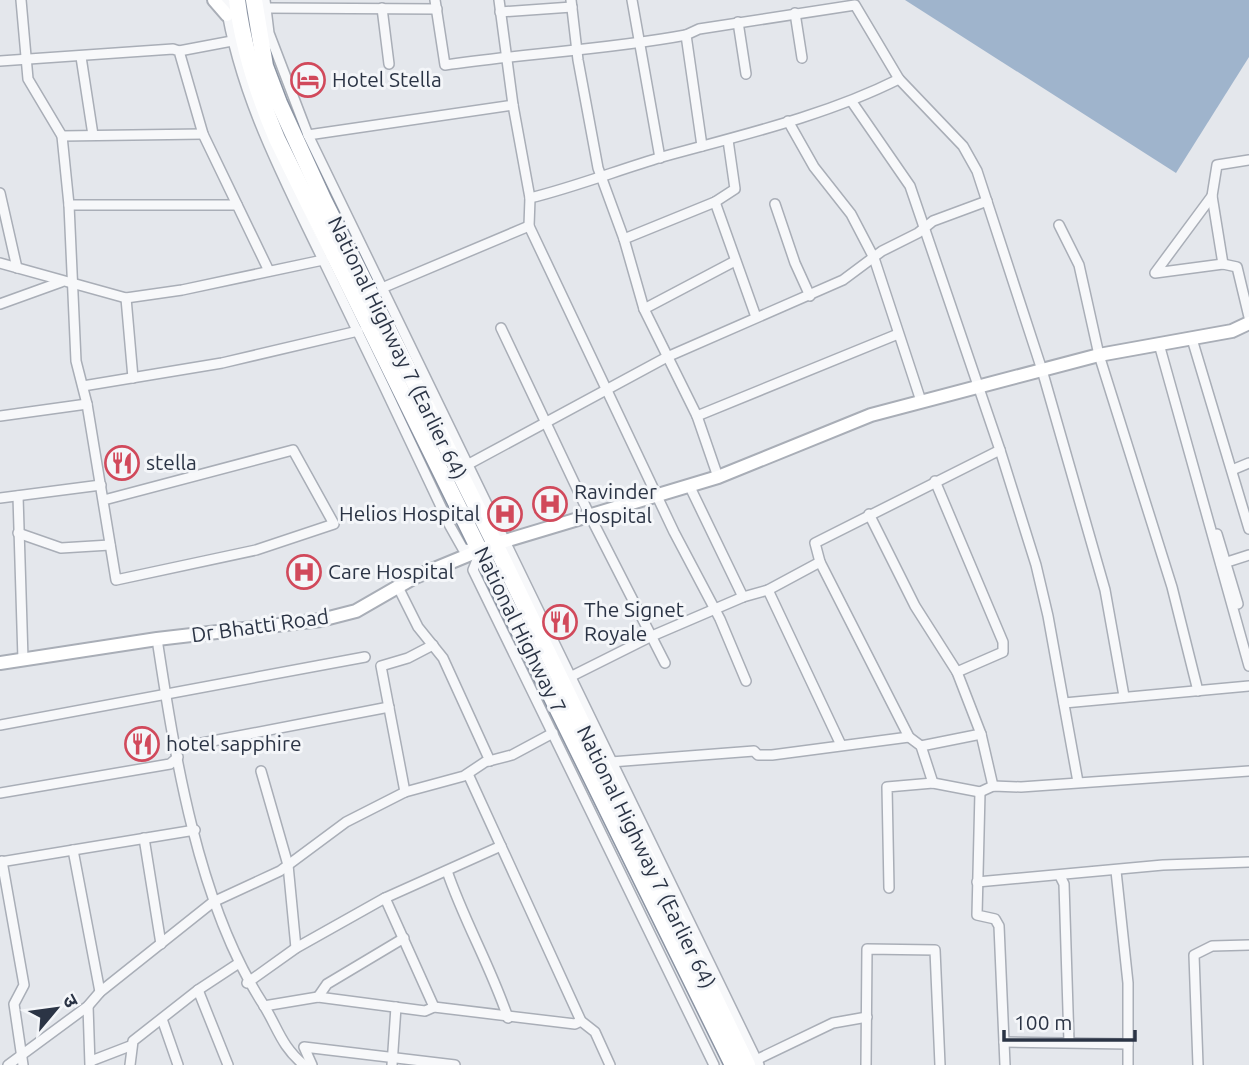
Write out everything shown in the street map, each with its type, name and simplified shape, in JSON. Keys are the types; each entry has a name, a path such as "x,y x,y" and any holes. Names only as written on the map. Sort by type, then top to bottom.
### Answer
{"highway":[{"name":"National Highway 7","path":"237,0 243,45 261,101 277,139 494,546 733,1065"},
{"name":"National Highway 7 (Earlier 64)","path":"262,3 265,65 279,103 386,328 494,546 565,679 754,1063"}],"street":[{"path":"21,0 29,84 62,136 69,205 78,378 83,386 87,404 116,580 256,550 334,523 293,450 104,500"},
{"path":"214,0 227,15"},
{"path":"225,0 232,41 246,88 276,162 450,526 463,549 494,546"},
{"path":"499,0 513,105 530,198 529,226 566,309 714,610 746,681"},
{"path":"632,0 660,158"},
{"path":"494,546 467,465 285,82 262,3 382,8 436,5 445,65 506,56 640,44 686,35 699,29 855,5 899,79 963,146 977,171 1042,370 1105,590 1124,696"},
{"path":"500,12 572,3 601,177 624,239 645,309 697,416 718,477"},
{"path":"382,8 389,64"},
{"path":"795,13 802,58"},
{"path":"738,22 746,74"},
{"path":"686,35 702,146"},
{"path":"0,61 173,49 179,51 232,41"},
{"path":"179,51 203,134 269,271"},
{"path":"81,57 93,135"},
{"path":"530,198 852,102 899,79"},
{"path":"852,102 901,170 924,227 976,387 1000,450 1036,565 1078,782"},
{"path":"308,135 513,105"},
{"path":"788,121 814,167 851,214 874,258 922,401"},
{"path":"62,136 203,134"},
{"path":"624,239 715,202 735,189 728,140"},
{"path":"1223,264 1212,196 1217,165 1249,160"},
{"path":"0,193 17,268"},
{"path":"1212,196 1155,273 1223,264 1237,267 1249,317"},
{"path":"467,465 667,357 843,280 924,227 987,201"},
{"path":"715,202 756,317"},
{"path":"775,204 795,263 810,296"},
{"path":"69,205 237,205"},
{"path":"1059,225 1079,265 1099,355 1172,587 1198,691"},
{"path":"382,288 529,226"},
{"path":"0,263 125,298 323,260"},
{"path":"645,309 734,261"},
{"path":"0,304 61,282"},
{"path":"125,298 133,379"},
{"name":"Dr Bhatti Road","path":"0,663 157,639 321,620 356,611 398,587 494,546 718,477 871,415 1099,355 1232,331 1249,323"},
{"path":"501,328 590,516 665,663"},
{"path":"83,386 222,363 358,331"},
{"path":"697,416 898,334"},
{"path":"1192,339 1249,529"},
{"path":"1160,344 1249,647"},
{"path":"0,416 87,404"},
{"path":"933,783 921,746 909,737 820,562 815,543 1000,450"},
{"path":"1232,470 1249,463"},
{"path":"935,481 1003,642 1003,652 957,672"},
{"path":"0,498 101,485"},
{"path":"689,485 743,597"},
{"path":"18,496 23,659"},
{"path":"869,514 915,606 957,672 981,734 993,786"},
{"path":"18,533 61,548 110,545"},
{"path":"494,546 473,570 714,1065"},
{"path":"1223,563 1249,555"},
{"path":"820,562 768,590 743,597 652,636 565,679 611,762 754,1063 833,1023 867,1017"},
{"path":"1223,563 1249,666"},
{"path":"398,587 418,627 443,658 490,761"},
{"path":"768,590 802,668 841,745"},
{"path":"157,639 177,752 213,902 247,983 264,1006 286,1049 304,1065"},
{"path":"405,792 381,666 408,658 433,645"},
{"path":"0,725 365,657"},
{"path":"1064,703 1249,685"},
{"path":"0,793 170,764 177,752 389,707"},
{"path":"8,1065 88,1006 100,992 213,902 280,871 346,821 405,792 468,774 490,761 512,755 553,733"},
{"path":"921,746 981,734"},
{"path":"611,762 732,751 754,751 758,755 772,755 909,737"},
{"path":"261,771 288,865 296,948"},
{"path":"889,888 887,787 933,783 980,792 993,786 1021,787 1249,771"},
{"path":"468,774 582,1021 595,1032 610,1065"},
{"path":"980,792 977,915 995,919 999,926 1005,1065"},
{"path":"23,1065 14,1003 22,992 23,971 1,862 195,830"},
{"path":"144,838 161,944"},
{"path":"247,983 296,948 385,898 501,846"},
{"path":"74,850 100,992"},
{"path":"977,882 1163,865 1249,862"},
{"path":"447,871 457,901 496,982 508,1018"},
{"path":"1116,871 1128,983 1128,1065"},
{"path":"1060,876 1065,884 1069,1042"},
{"path":"385,898 434,1007"},
{"path":"318,997 327,984 404,938"},
{"path":"1198,1065 1194,955 1212,946 1249,945"},
{"path":"866,1065 867,949 935,950 940,1065"},
{"path":"88,1006 90,1063 130,1046 198,990 239,963"},
{"path":"198,990 228,1065"},
{"path":"264,1006 318,997 425,1011 434,1007 508,1018 575,1024 582,1021"},
{"path":"392,1061 396,1007"},
{"path":"162,1019 178,1065"},
{"path":"1004,1042 1128,1044"},
{"path":"130,1046 130,1065"},
{"path":"312,1065 304,1047 392,1061 455,1065"}],"water":[{"path":"905,0 1249,0 1249,57 1176,173"}],"place":[{"name":"Hotel Stella","path":"308,80"},
{"name":"stella","path":"122,463"},
{"name":"Ravinder Hospital","path":"550,504"},
{"name":"Helios Hospital","path":"505,514"},
{"name":"Care Hospital","path":"304,572"},
{"name":"The Signet Royale","path":"560,622"},
{"name":"hotel sapphire","path":"142,744"}]}
